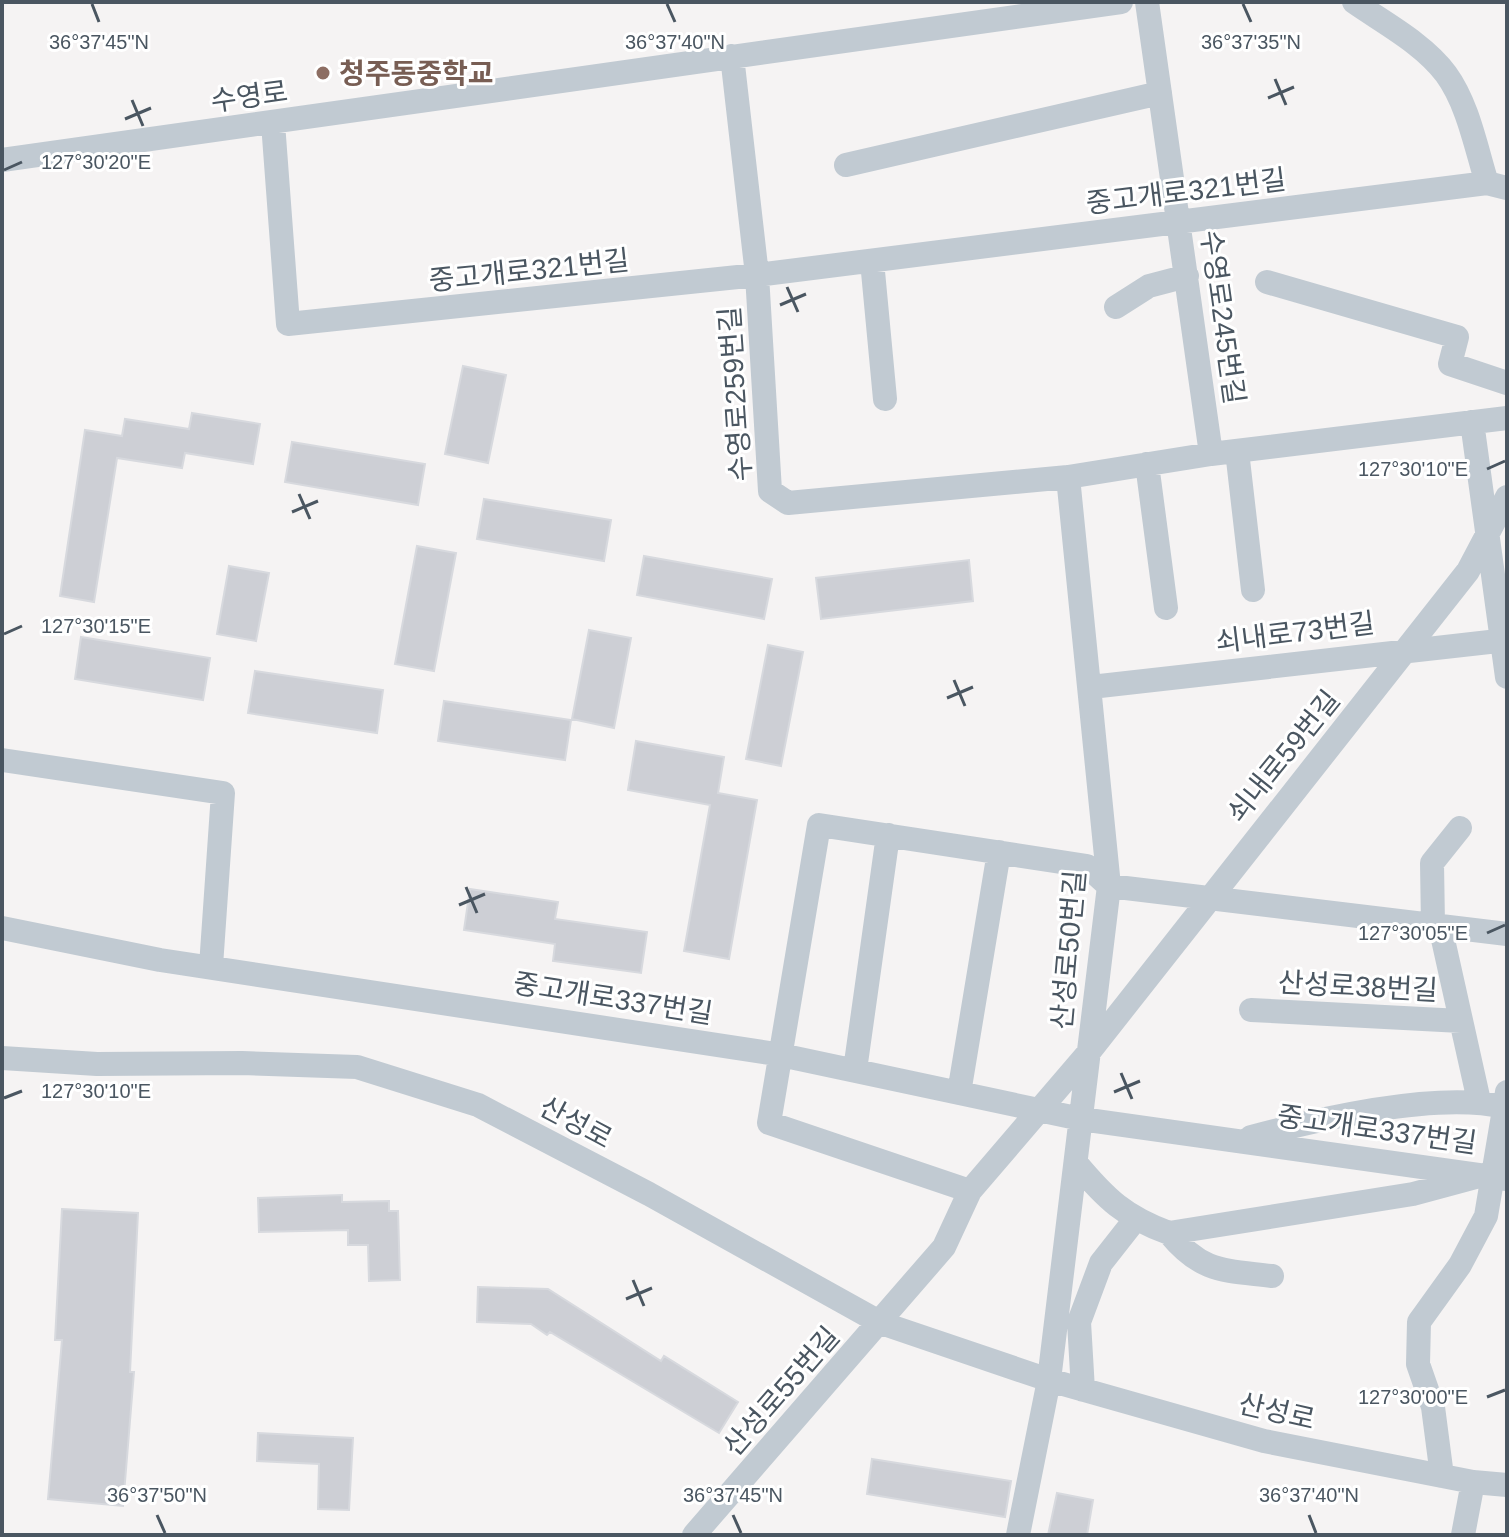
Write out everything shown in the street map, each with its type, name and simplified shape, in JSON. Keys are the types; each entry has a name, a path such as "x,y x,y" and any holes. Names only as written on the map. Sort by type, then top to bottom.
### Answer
{"street":[{"name":"수영로","path":"2,160 1121,2"},
{"name":"수영로245번길","path":"1147,2 1211,454"},
{"path":"1354,2 1409,40 1446,74 1497,186"},
{"name":"수영로259번길","path":"732,56 757,275 770,491 788,503 1068,477 1211,454 1507,418"},
{"path":"846,165 1160,93"},
{"name":"중고개로321번길","path":"273,123 288,324 757,275 1497,186"},
{"path":"872,261 885,399"},
{"path":"1116,307 1149,286 1187,276"},
{"path":"1267,282 1457,337 1450,364 1507,383"},
{"path":"1472,422 1498,531 1507,677"},
{"path":"1237,451 1253,590"},
{"path":"1147,464 1166,608"},
{"name":"산성로50번길","path":"1018,1535 1049,1380 1109,886 1068,477"},
{"name":"쇠내로59번길","path":"970,1191 1089,1052 1207,898 1468,571 1498,531 1507,497"},
{"name":"쇠내로73번길","path":"1091,687 1505,640"},
{"path":"2,760 223,793 211,966"},
{"path":"970,1191 769,1123 819,825 1087,866 1109,886 1507,934"},
{"name":"산성로38번길","path":"1460,828 1432,863 1436,925 1479,1101"},
{"path":"855,1070 888,835"},
{"path":"959,1093 999,852"},
{"name":"중고개로337번길","path":"2,928 160,960 782,1055 1081,1119 1495,1177"},
{"name":"산성로38번길","path":"1251,1010 1461,1021"},
{"name":"산성로","path":"2,1058 97,1064 242,1063 357,1067 478,1105 649,1194 881,1323 1049,1380 1264,1441 1473,1482 1507,1485"},
{"path":"1442,1476 1433,1407 1418,1364 1419,1322 1460,1265 1486,1216 1506,1099"},
{"name":"중고개로337번길","path":"1238,1141 1334,1115 1506,1099"},
{"path":"1076,1163 1103,1196 1134,1221 1169,1233 1413,1194 1495,1177"},
{"name":"산성로55번길","path":"694,1535 944,1247 970,1191"},
{"path":"1083,1390 1079,1322 1101,1263 1134,1221"},
{"path":"1169,1233 1189,1257 1218,1269 1272,1276"},
{"path":"1463,1535 1473,1482"}],"building":[{"path":"463,366 506,375 488,463 445,454"},
{"path":"192,413 260,424 253,464 185,453 182,468 117,458 94,602 60,596 85,430 122,436 125,419 189,429"},
{"path":"292,442 425,464 418,505 285,482"},
{"path":"484,499 611,520 604,561 477,539"},
{"path":"417,546 456,553 434,671 395,664"},
{"path":"644,556 772,579 764,619 637,595"},
{"path":"969,560 973,601 821,619 816,578"},
{"path":"229,566 269,573 256,641 217,634"},
{"path":"589,630 631,638 614,728 572,719"},
{"path":"81,637 210,658 203,700 75,679"},
{"path":"768,645 803,652 781,766 746,759"},
{"path":"255,671 383,690 377,733 248,713"},
{"path":"444,701 571,720 565,760 438,741"},
{"path":"636,741 724,757 718,793 757,800 729,959 684,951 710,805 628,790"},
{"path":"470,889 558,902 555,919 647,932 641,973 553,961 555,944 464,930"},
{"path":"342,1195 342,1202 389,1201 389,1211 398,1211 400,1280 369,1281 368,1245 348,1245 348,1230 259,1232 258,1198"},
{"path":"62,1209 138,1213 130,1372 134,1372 123,1506 48,1499 62,1340 55,1340"},
{"path":"478,1287 548,1289 661,1361 664,1356 738,1402 719,1433 550,1332 547,1335 531,1324 477,1322"},
{"path":"258,1433 353,1438 349,1510 318,1509 319,1464 257,1461"},
{"path":"872,1459 1011,1481 1005,1517 867,1494"},
{"path":"1057,1493 1093,1500 1087,1535 1048,1535"}],"place":[{"name":"청주동중학교","path":"323,73"}]}
